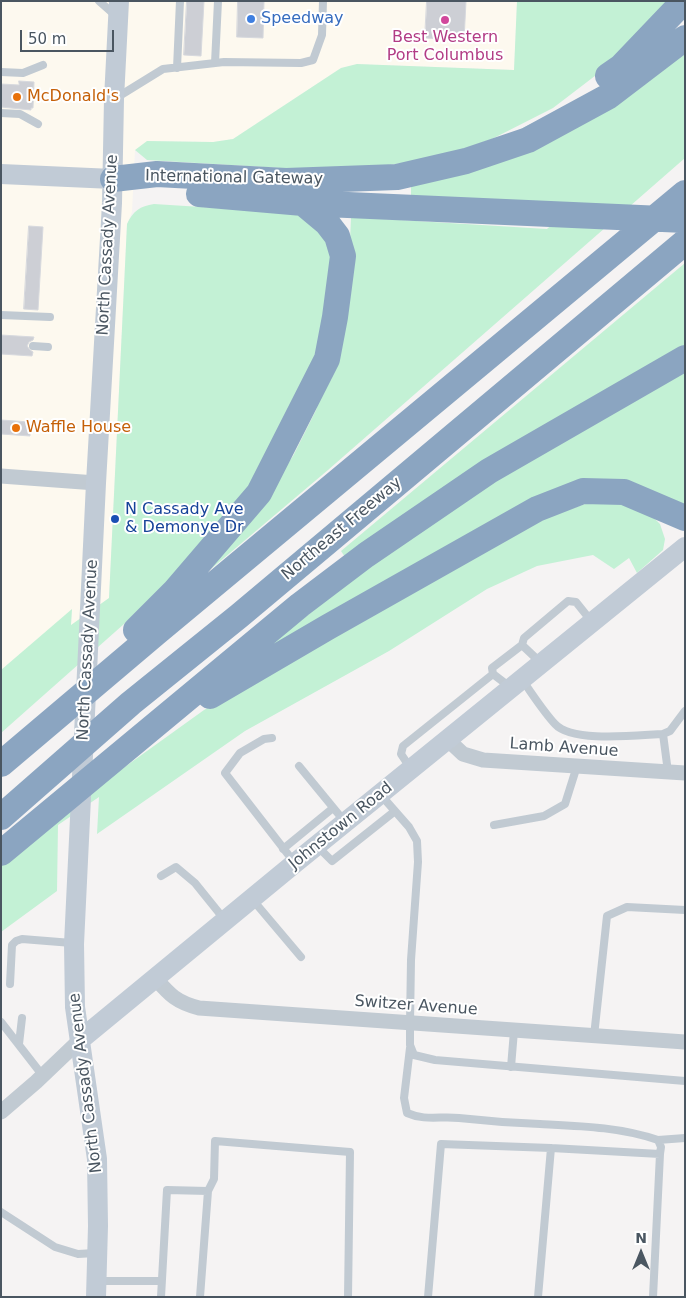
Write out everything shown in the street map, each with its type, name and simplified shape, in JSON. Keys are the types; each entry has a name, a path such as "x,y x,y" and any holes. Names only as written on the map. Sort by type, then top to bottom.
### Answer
{"highway":[{"path":"466,162 525,133 621,67 684,1"},
{"name":"International Gateway","path":"112,179 157,174 286,181 397,176 466,162 528,140 609,96 685,38"},
{"name":"International Gateway","path":"112,179 140,189 303,203 544,214 678,208"},
{"path":"1,764 40,733 164,626 678,208 685,189"},
{"path":"40,733 114,652 175,591 259,493 326,359 335,317 343,256 337,236 326,223 303,203"},
{"name":"Northeast Freeway","path":"1,817 131,703 239,616 685,242"},
{"path":"1,853 300,605 398,532 489,472 685,358"},
{"path":"137,741 261,665 538,509 583,491 624,492 685,518"}],"main road":[{"name":"North Cassady Avenue","path":"96,1289 97,1159 75,1007 74,944 112,179 118,10"},
{"path":"1,174 112,179"},
{"name":"Johnstown Road","path":"80,1040 252,899 289,856 317,846 339,815 380,794 685,547"}],"street":[{"path":"1,476 96,483"},
{"name":"Lamb Avenue","path":"447,739 463,754 483,760 685,773"},
{"name":"Switzer Avenue","path":"155,978 180,1003 198,1008 685,1042"},
{"name":"Johnstown Road","path":"1,1112 43,1076 80,1040"}],"lane":[{"path":"99,1 118,10"},
{"path":"178,68 180,1"},
{"path":"215,63 218,1"},
{"path":"114,99 163,70 215,63 302,63 313,60 322,35 323,1"},
{"path":"1,72 23,73 43,65"},
{"path":"1,113 20,114 38,124"},
{"path":"1,315 50,317"},
{"path":"33,346 48,347"},
{"path":"493,674 492,668 522,645 524,638 568,602 576,602 592,622"},
{"path":"522,645 541,663"},
{"path":"493,674 516,683 556,726 576,735 664,734 670,731 685,711"},
{"path":"411,769 401,754 403,746 493,674"},
{"path":"664,734 668,772"},
{"path":"272,738 264,739 240,753 225,773 289,856 339,815 299,766"},
{"path":"494,824 544,816 565,804 577,766"},
{"path":"380,794 409,827 416,841 418,862 411,960 411,1046 404,1098 407,1113 418,1118 455,1118 507,1123 601,1127 644,1135 658,1140 685,1138"},
{"path":"317,846 332,861 394,810"},
{"path":"161,876 176,867 195,884 225,921"},
{"path":"252,899 301,958"},
{"path":"594,1036 607,916 626,908 685,910"},
{"path":"10,984 12,945 16,940 74,944"},
{"path":"19,1044 22,1018"},
{"path":"1,1022 43,1076"},
{"path":"511,1067 514,1031"},
{"path":"411,1046 414,1055 435,1060 685,1081"},
{"path":"653,1297 661,1147 658,1140"},
{"path":"200,1297 208,1191 214,1179 215,1141 350,1152 348,1297"},
{"path":"428,1297 441,1144 660,1154"},
{"path":"538,1297 551,1148"},
{"path":"161,1297 167,1190 208,1191"},
{"path":"1,1212 55,1246 78,1254 97,1253"},
{"path":"96,1289 161,1281"}],"shaded area":[{"path":"1,1 517,1 514,70 357,64 341,68 233,139 213,142 148,141 135,150 132,212 127,224 109,598 71,626 72,610 1,670"}],"green space":[{"path":"517,1 671,1 604,69 553,108 492,139 434,159 372,167 297,169 147,160 135,150 147,141 213,142 233,139 341,68 357,64 514,70"},
{"path":"685,48 685,158 328,470 211,569 248,521 293,456 316,410 347,315 351,217 547,229 573,205 411,197 411,183"},
{"path":"154,204 296,213 323,234 331,250 329,295 314,363 266,463 205,544 124,624 1,733 1,670 72,609 71,625 109,598 127,224 138,210"},
{"path":"685,263 685,350 347,560 341,551"},
{"path":"685,367 685,508 619,481 240,669 418,527"},
{"path":"603,498 649,513 660,524 665,539 663,550 637,573 629,558 614,569 593,555 537,566 487,589 389,651 245,731 97,834 99,797 58,825 57,891 1,932 1,864 108,779 204,710 534,521"}],"building":[{"path":"187,1 204,1 201,56 184,55"},
{"name":"Speedway","path":"238,1 264,1 263,38 237,37"},
{"name":"Best Western Port Columbus","path":"427,1 466,1 464,40 425,38"},
{"name":"McDonald's","path":"19,81 34,82 33,108 31,110 1,107 1,84 19,85"},
{"path":"29,226 43,227 38,310 24,309"},
{"path":"1,335 34,337 27,346 33,352 32,356 1,354"},
{"name":"Waffle House","path":"1,420 30,422 30,436 1,434"}],"place":[{"name":"Speedway","path":"251,19"},
{"name":"Best Western Port Columbus","path":"445,20"},
{"name":"McDonald's","path":"17,97"},
{"name":"Waffle House","path":"16,428"},
{"name":"N Cassady Ave & Demonye Dr","path":"115,519"}]}
